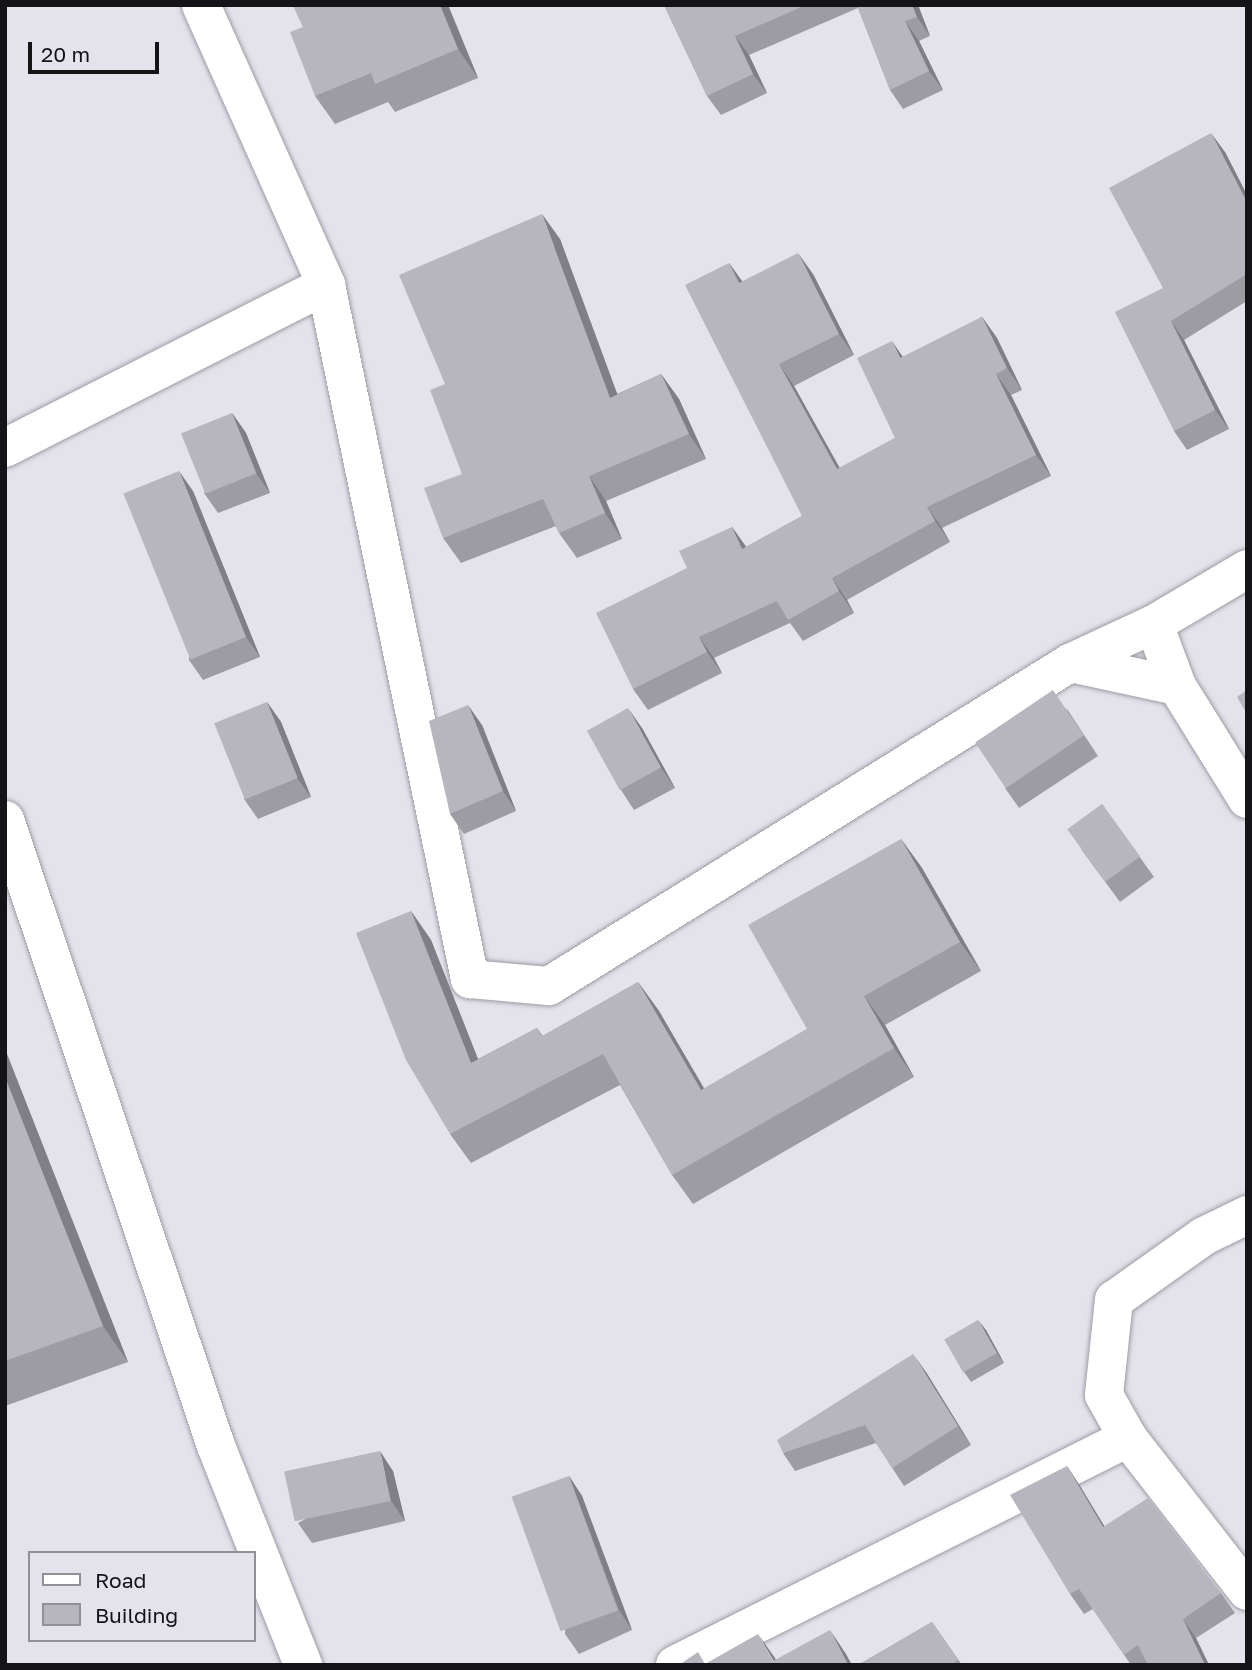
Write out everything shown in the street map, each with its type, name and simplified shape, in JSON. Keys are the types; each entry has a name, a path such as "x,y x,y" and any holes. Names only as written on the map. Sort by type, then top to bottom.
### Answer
{"street":[{"path":"201,5 326,285 470,979 549,986 1070,663 1154,624 1247,569"},
{"path":"5,448 326,285"},
{"path":"1154,624 1177,686 1247,799"},
{"path":"1070,663 1177,686"},
{"path":"5,820 216,1446 303,1665"},
{"path":"1247,1216 1204,1236 1114,1300 1104,1395 1128,1438 1247,1591"},
{"path":"675,1665 1128,1438"}],"building":[{"path":"293,5 440,5 458,49 375,84 371,73 315,96 290,32 303,27"},
{"path":"664,5 806,5 735,36 753,74 707,96"},
{"path":"857,5 912,5 917,17 905,21 929,71 890,90"},
{"path":"1211,133 1247,202 1247,274 1171,321 1215,410 1174,431 1115,312 1163,288 1109,188"},
{"path":"542,214 610,398 661,374 689,434 589,476 605,513 559,533 543,499 443,538 424,488 462,474 430,390 445,384 399,275"},
{"path":"798,253 839,334 779,364 837,469 895,438 857,358 892,341 900,358 982,317 1007,368 996,374 1036,455 927,507 935,521 832,578 839,591 788,620 777,601 699,637 707,652 633,689 596,613 687,568 679,551 732,527 742,549 802,516 685,285 729,263 739,283"},
{"path":"232,413 256,473 205,494 181,434"},
{"path":"179,471 246,637 190,659 123,493"},
{"path":"1053,690 1084,736 1006,788 975,743"},
{"path":"1247,690 1247,714 1237,697"},
{"path":"267,702 298,778 245,799 214,723"},
{"path":"468,705 503,791 450,814 429,721"},
{"path":"628,708 661,767 620,790 587,731"},
{"path":"1102,804 1140,857 1105,882 1067,829"},
{"path":"901,839 960,942 864,996 894,1048 672,1175 603,1054 450,1134 406,1060 356,933 411,911 471,1063 537,1028 542,1036 638,982 701,1090 807,1029 748,925"},
{"path":"5,1077 103,1326 5,1361"},
{"path":"978,1320 997,1353 963,1372 944,1340"},
{"path":"913,1354 958,1426 892,1468 865,1425 783,1453 777,1440"},
{"path":"380,1451 391,1501 295,1521 284,1471"},
{"path":"1067,1466 1103,1527 1148,1498 1221,1593 1183,1619 1205,1665 1148,1665 1138,1645 1124,1655 1079,1589 1070,1594 1010,1495"},
{"path":"569,1476 618,1610 561,1631 512,1497"},
{"path":"932,1622 958,1660 951,1665 858,1665"},
{"path":"830,1630 848,1665 679,1665 698,1652 705,1664 758,1634 773,1661"}]}
